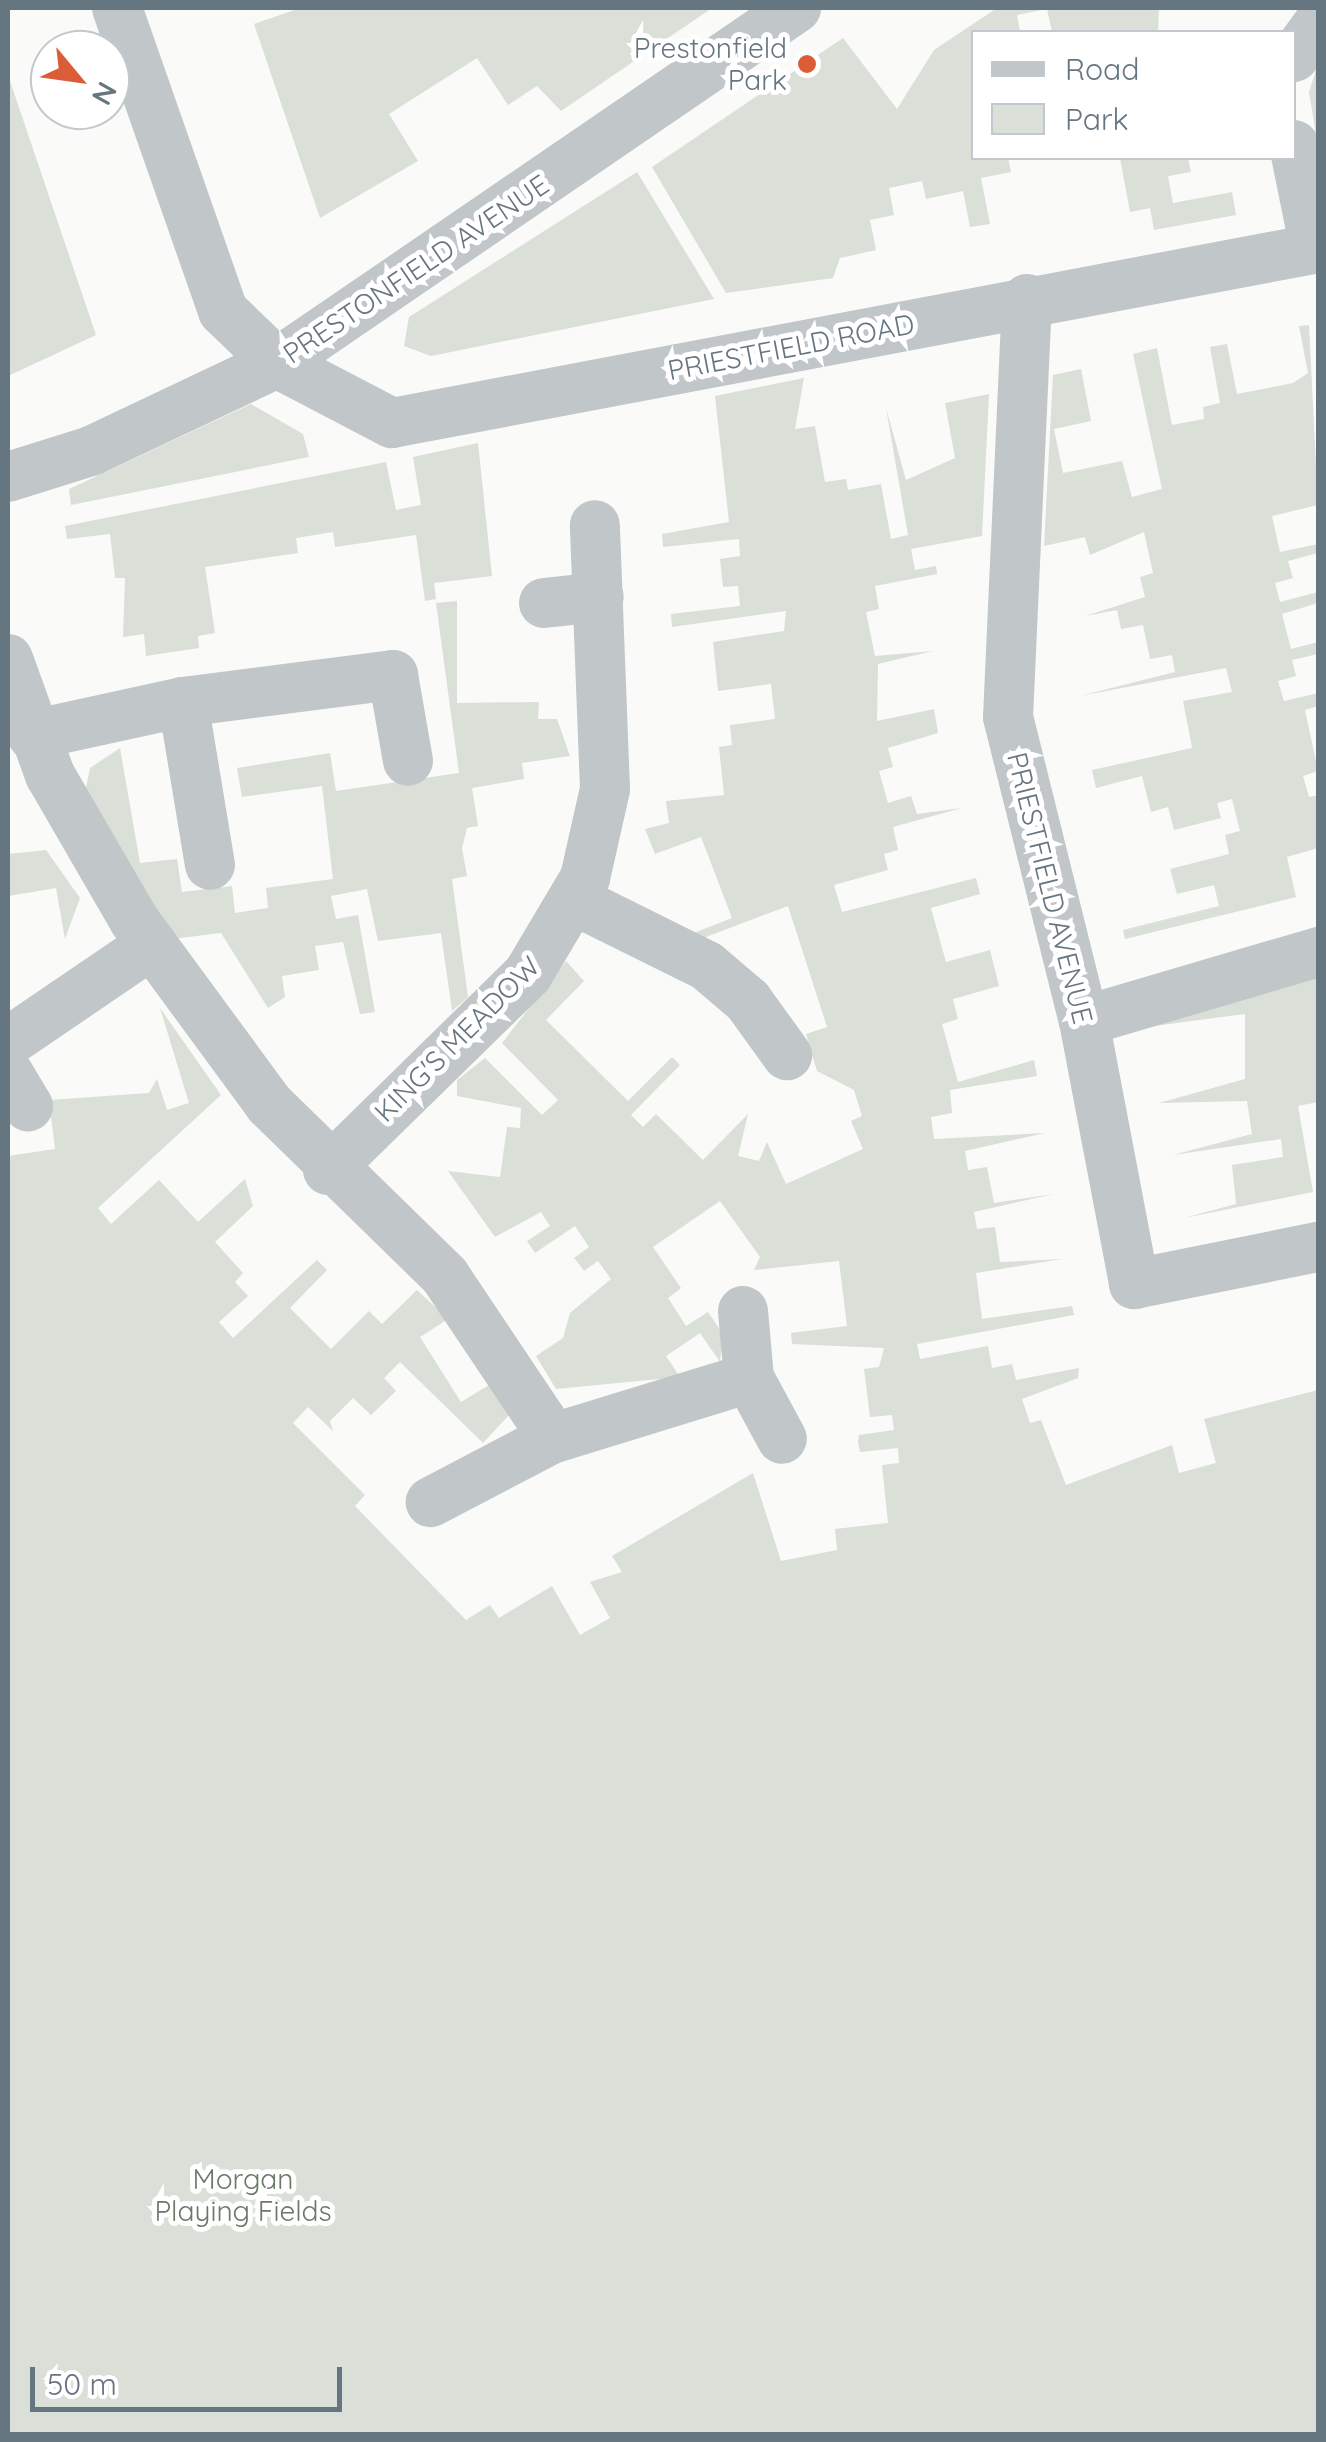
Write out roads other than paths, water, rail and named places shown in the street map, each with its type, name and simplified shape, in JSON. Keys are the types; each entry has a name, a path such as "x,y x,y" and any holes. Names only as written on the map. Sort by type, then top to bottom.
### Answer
{"street":[{"name":"PRIESTFIELD ROAD","path":"117,8 223,311 278,363 392,423 1028,299 1317,249"},
{"name":"PRESTONFIELD AVENUE","path":"8,478 92,451 278,363 796,8"},
{"path":"1296,55 1318,24"},
{"path":"1296,153 1317,249"},
{"name":"PRIESTFIELD AVENUE","path":"1028,299 1008,717 1084,1021 1134,1284 1318,1247"},
{"name":"KING'S MEADOW","path":"328,1170 528,974 576,901 605,788 595,525"},
{"path":"544,603 599,597"},
{"path":"8,660 32,735 152,944 328,1170 438,1268 550,1439"},
{"path":"32,735 183,702 393,675 408,761"},
{"path":"183,702 210,864"},
{"path":"576,901 707,966 748,1002 786,1055"},
{"path":"8,1042 152,944"},
{"path":"1084,1021 1318,952"},
{"path":"743,1311 748,1378 782,1439"},
{"path":"431,1502 550,1439 748,1378"}],"place":[{"name":"Prestonfield Park","path":"807,64"}],"park label":[{"name":"Morgan Playing Fields","path":"243,2195"}]}
